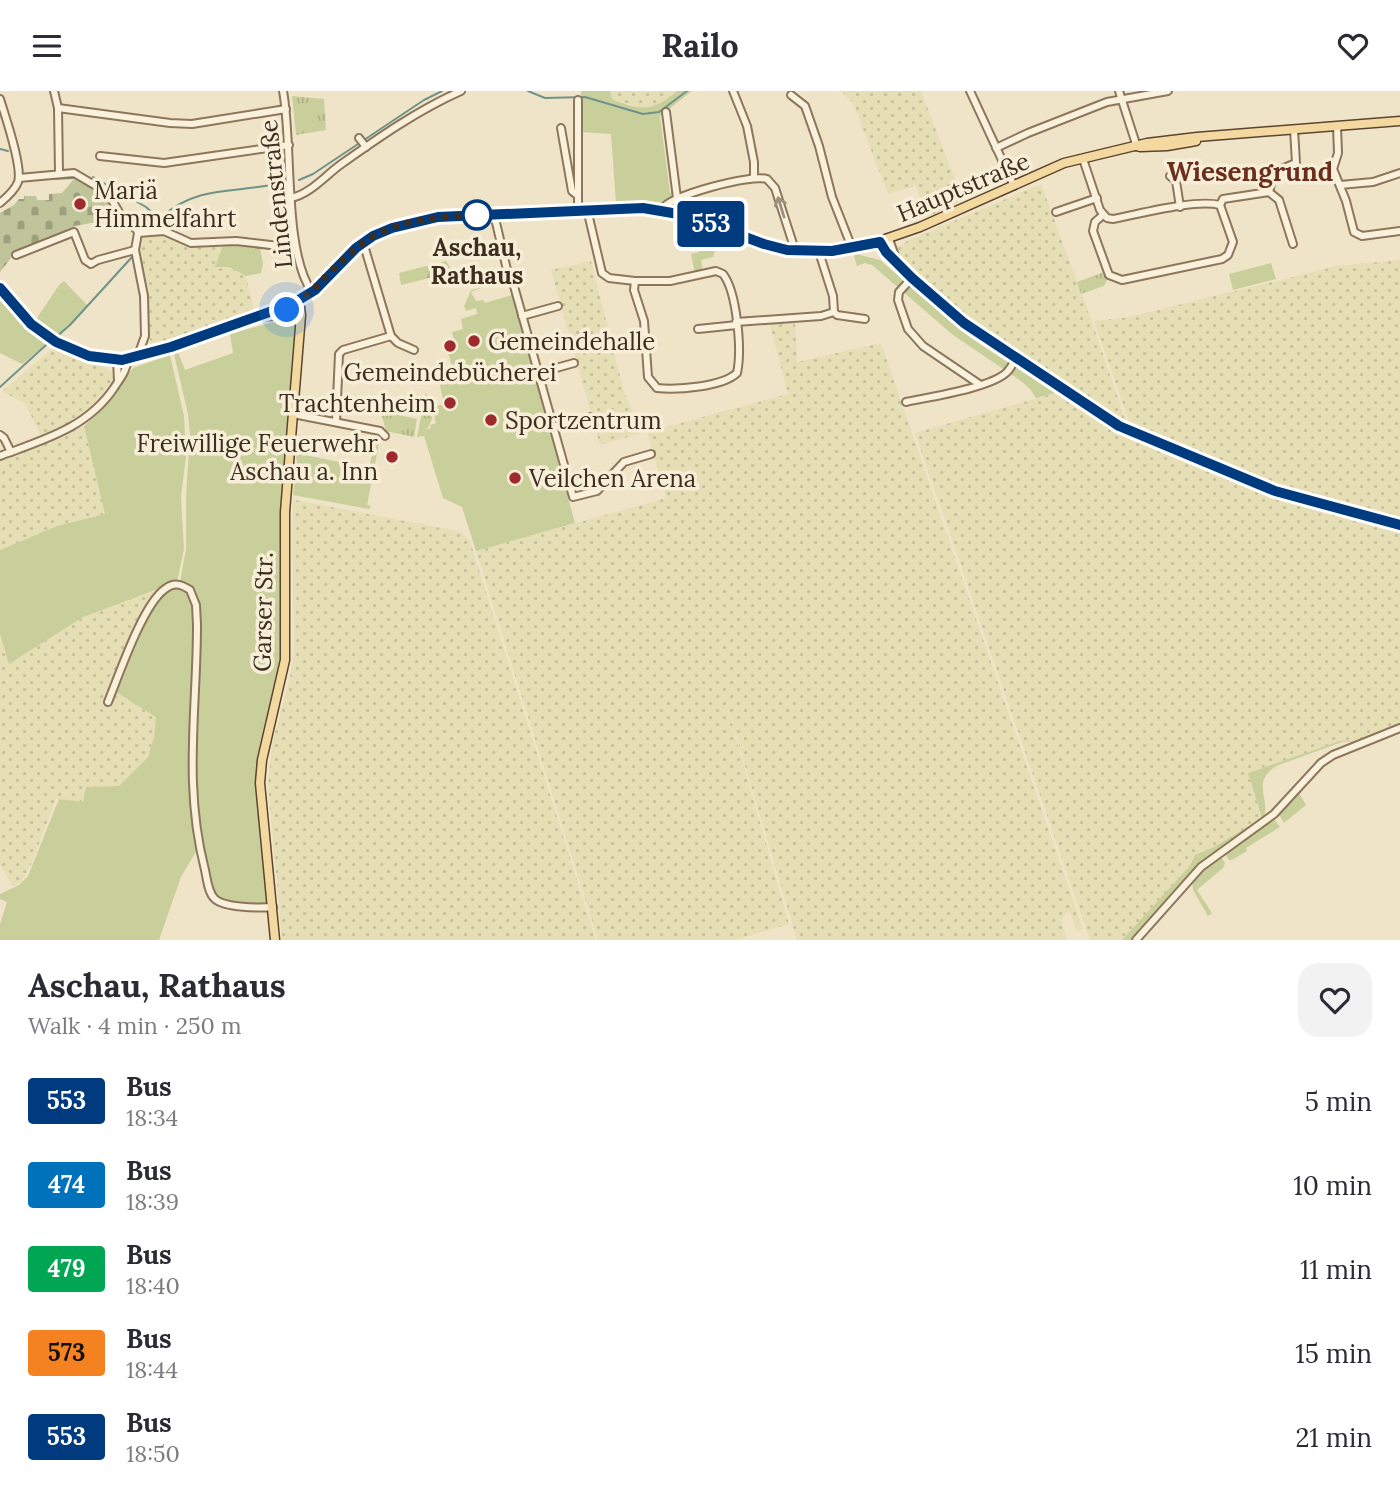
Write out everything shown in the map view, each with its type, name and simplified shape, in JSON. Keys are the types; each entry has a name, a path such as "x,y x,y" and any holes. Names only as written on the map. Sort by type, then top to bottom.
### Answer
{"main road":[{"name":"Hauptstraße","path":"294,303 313,291 363,243 384,231 423,221 494,214 633,207 662,209 690,216 764,244 819,252 880,242 1049,171 1071,166 1083,159 1159,141 1400,121"},
{"name":"Garser Str.","path":"275,940 260,783 263,751 285,660 285,512 302,309 294,303"}],"street":[{"path":"54,91 58,108 59,173"},
{"name":"Lindenstraße","path":"283,91 296,248 302,275 313,291"},
{"path":"291,198 305,192 363,143 461,91"},
{"path":"733,91 747,126 754,177"},
{"path":"970,91 1014,186"},
{"path":"996,148 1120,95 1168,91"},
{"path":"1120,95 1137,147"},
{"path":"791,96 805,106 819,145 832,197 852,248"},
{"path":"0,99 16,156 19,178 0,203"},
{"path":"578,100 577,195 602,273 608,278 670,281 720,272 728,281 736,323 738,363 734,376 689,387 657,388 648,377 644,321 634,290 635,281"},
{"path":"58,108 191,124 286,109"},
{"path":"666,112 677,198"},
{"path":"1337,125 1338,153 1333,166 1356,234 1362,236 1400,231"},
{"path":"561,128 572,191 577,195"},
{"path":"1269,192 1274,172 1296,163 1294,129"},
{"path":"100,156 164,163 289,145"},
{"path":"1083,159 1103,215 1112,219 1208,203 1220,205"},
{"path":"19,178 74,173 108,193 120,214 138,233"},
{"path":"1340,185 1373,182 1400,173"},
{"path":"1170,176 1176,181 1180,207"},
{"path":"662,209 663,205 677,198 754,177 768,179 775,188 795,250"},
{"path":"1103,215 1095,222 1093,231 1106,269 1112,278 1122,280 1207,266 1226,257 1233,246 1220,205 1223,199 1269,192 1279,200 1293,244"},
{"path":"1056,212 1097,198"},
{"path":"494,214 508,275 512,279 573,497 597,491 624,462 651,454"},
{"path":"138,233 164,231 191,243 236,241 296,248"},
{"path":"16,255 74,232 85,260 91,264 135,250"},
{"path":"137,358 145,337 144,296 135,250 138,233"},
{"path":"889,239 896,261"},
{"path":"880,242 886,252 912,278 964,323 1108,420 1275,491 1400,525"},
{"path":"363,243 391,337 414,350"},
{"path":"819,252 834,312 837,315 864,319"},
{"path":"912,278 898,296 899,307 908,329 923,346 979,384"},
{"name":"Hauptstraße","path":"0,288 31,324 56,342 89,356 117,360 154,353 294,303"},
{"path":"522,316 558,306"},
{"path":"698,329 821,316 834,312"},
{"path":"145,337 154,353"},
{"path":"336,422 339,354 343,350 391,337"},
{"path":"906,402 953,393 1005,374 1016,358"},
{"path":"0,456 80,423 98,408 125,373 128,359"},
{"path":"117,360 117,383"},
{"path":"538,373 574,363"},
{"path":"293,414 380,431 385,436"},
{"path":"553,427 591,417"},
{"path":"0,435 11,452"},
{"path":"108,702 132,642 154,600 162,591 173,585 179,584 190,590 196,605 197,625 191,748 192,804 208,885 210,892 220,902 242,907 273,907"},
{"path":"1136,940 1185,883 1221,851 1274,814 1321,762 1400,728"}],"shaded area":[{"path":"610,91 677,91 663,104 641,108 612,99"},
{"path":"841,91 921,91 963,201 926,218 916,186 888,194 853,103"},
{"path":"1041,184 1126,422 986,333 966,318 898,254 900,246 907,241"},
{"path":"162,233 184,243 224,243 218,268 229,267 246,276 255,315 163,346 151,343 139,246 144,234"},
{"path":"1400,260 1400,520 1269,485 1131,427 1094,321 1129,317 1337,266"},
{"path":"591,261 624,392 642,433 600,445 551,270"},
{"path":"795,319 797,362 881,343 1083,929 1077,931 1070,912 1066,913 1061,921 1067,940 797,940 717,671 789,924 736,940 598,940 476,551 666,498 647,432 788,394 769,321"},
{"path":"52,349 104,367 115,375 111,386 89,413 71,425 42,437 25,404 2,391"},
{"path":"1055,393 1114,432 1265,495 1400,533 1400,725 1361,741 1340,741 1248,773 1262,818 1214,847 1195,855 1191,866 1122,940 1090,940 915,433"},
{"path":"84,426 106,514 57,526 0,550 0,460"},
{"path":"295,500 457,531 470,541 596,940 282,940 268,784 272,744 290,678 294,647 292,539"},
{"path":"160,590 111,691 130,699 156,717 148,757 119,786 86,787 83,802 56,799 30,867 22,880 13,887 0,864 0,634 10,663 83,617 113,604"}],"green space":[{"path":"581,91 610,91 612,99 631,106 646,107 661,103 677,91 692,91 660,116 670,193 674,193 673,198 657,203 616,203 611,134 579,132"},
{"path":"292,96 324,99 326,130 296,135"},
{"path":"74,179 79,179 107,195 116,210 113,219 75,226 15,253 0,272 0,213 19,199 24,199 24,196 49,200 49,194 62,193"},
{"path":"693,224 720,235 713,257 701,260 703,271 695,273 691,254 699,252"},
{"path":"224,243 260,247 263,264 261,273 246,276 229,267 215,267"},
{"path":"900,246 898,253 901,259 986,333 1126,422 1127,426 989,337 959,315 901,262 895,250"},
{"path":"856,254 880,260 972,339 1055,393 1036,398 1021,381 953,335 872,265 865,263 857,266 854,256"},
{"path":"446,261 453,272 401,285 399,273"},
{"path":"1271,263 1276,279 1233,290 1229,274"},
{"path":"1104,272 1108,278 1104,286 1081,294 1077,282"},
{"path":"64,281 88,306 58,338 35,321"},
{"name":"Sportzentrum","path":"483,287 471,292 476,301 483,300 485,303 512,295 575,523 476,551 462,507 443,498 424,436 427,429 431,428 430,425 436,423 432,407 444,404 439,381 450,379 454,374 448,352 456,350 452,332 463,329 461,319 477,314 476,308 466,311 464,306 471,290"},
{"path":"0,301 45,345 22,364 0,353"},
{"path":"292,317 295,330 287,455 282,660 262,742 257,783 269,904 242,906 221,901 212,891 194,804 198,605 185,584 180,582 186,549 190,434 174,354 178,352 185,370 233,353 230,334"},
{"path":"170,355 184,416 186,456 181,497 184,549 177,582 83,617 9,664 0,634 0,550 57,526 105,514 84,426 108,403 133,368"},
{"path":"426,392 432,419 424,436 417,437"},
{"path":"395,414 417,419 414,437 386,431 382,416"},
{"path":"375,443 379,444 367,505 371,506 369,509 293,495 297,461 295,453 369,468"},
{"path":"173,587 184,588 193,597 196,625 190,780 198,848 181,877 159,940 0,940 0,924 7,902 0,899 0,894 19,885 28,876 59,799 83,802 86,787 119,786 148,757 156,717 116,692 145,618 162,595"},
{"path":"1340,741 1361,741 1342,742 1276,766 1268,773 1263,785 1263,820 1230,840 1199,864 1132,940 1122,940 1190,866 1195,855 1214,847 1262,818 1248,773"},
{"path":"1299,793 1306,805 1284,823 1279,815"},
{"path":"1274,819 1280,827 1246,848 1247,851 1229,860 1226,850"},
{"path":"1221,857 1225,863 1223,868 1197,890 1212,913 1208,916 1193,890 1192,880"}],"waterway":[{"path":"299,180 313,174 424,100 442,91"},
{"path":"528,91 545,98 585,97 643,114 659,112 687,91"},
{"path":"0,149 8,151"},
{"path":"93,177 146,207 157,217"},
{"path":"49,179 74,178"},
{"path":"162,217 176,206 206,194 285,182"},
{"path":"56,337 132,257"},
{"path":"0,387 46,345"}],"bus line":[{"name":"553","path":"0,288 31,324 56,342 89,356 122,360 171,347 292,304 315,290 356,248 373,236 392,228 438,217 633,207 662,209 690,216 740,236 787,250 832,251 880,242 886,252 912,278 964,323 1119,426 1275,491 1400,525"}],"place":[{"name":"Mariä Himmelfahrt","path":"80,204"},
{"name":"Aschau, Rathaus","path":"477,215"},
{"name":"Gemeindehalle","path":"474,341"},
{"name":"Gemeindebücherei","path":"450,346"},
{"name":"Trachtenheim","path":"450,403"},
{"name":"Sportzentrum","path":"491,420"},
{"name":"Freiwillige Feuerwehr Aschau a. Inn","path":"392,457"},
{"name":"Veilchen Arena","path":"515,478"}],"district":[{"name":"Wiesengrund","path":"1250,171"}],"route":[{"path":"287,310 315,290 319,283 363,243 378,234 438,217 477,215"}]}
